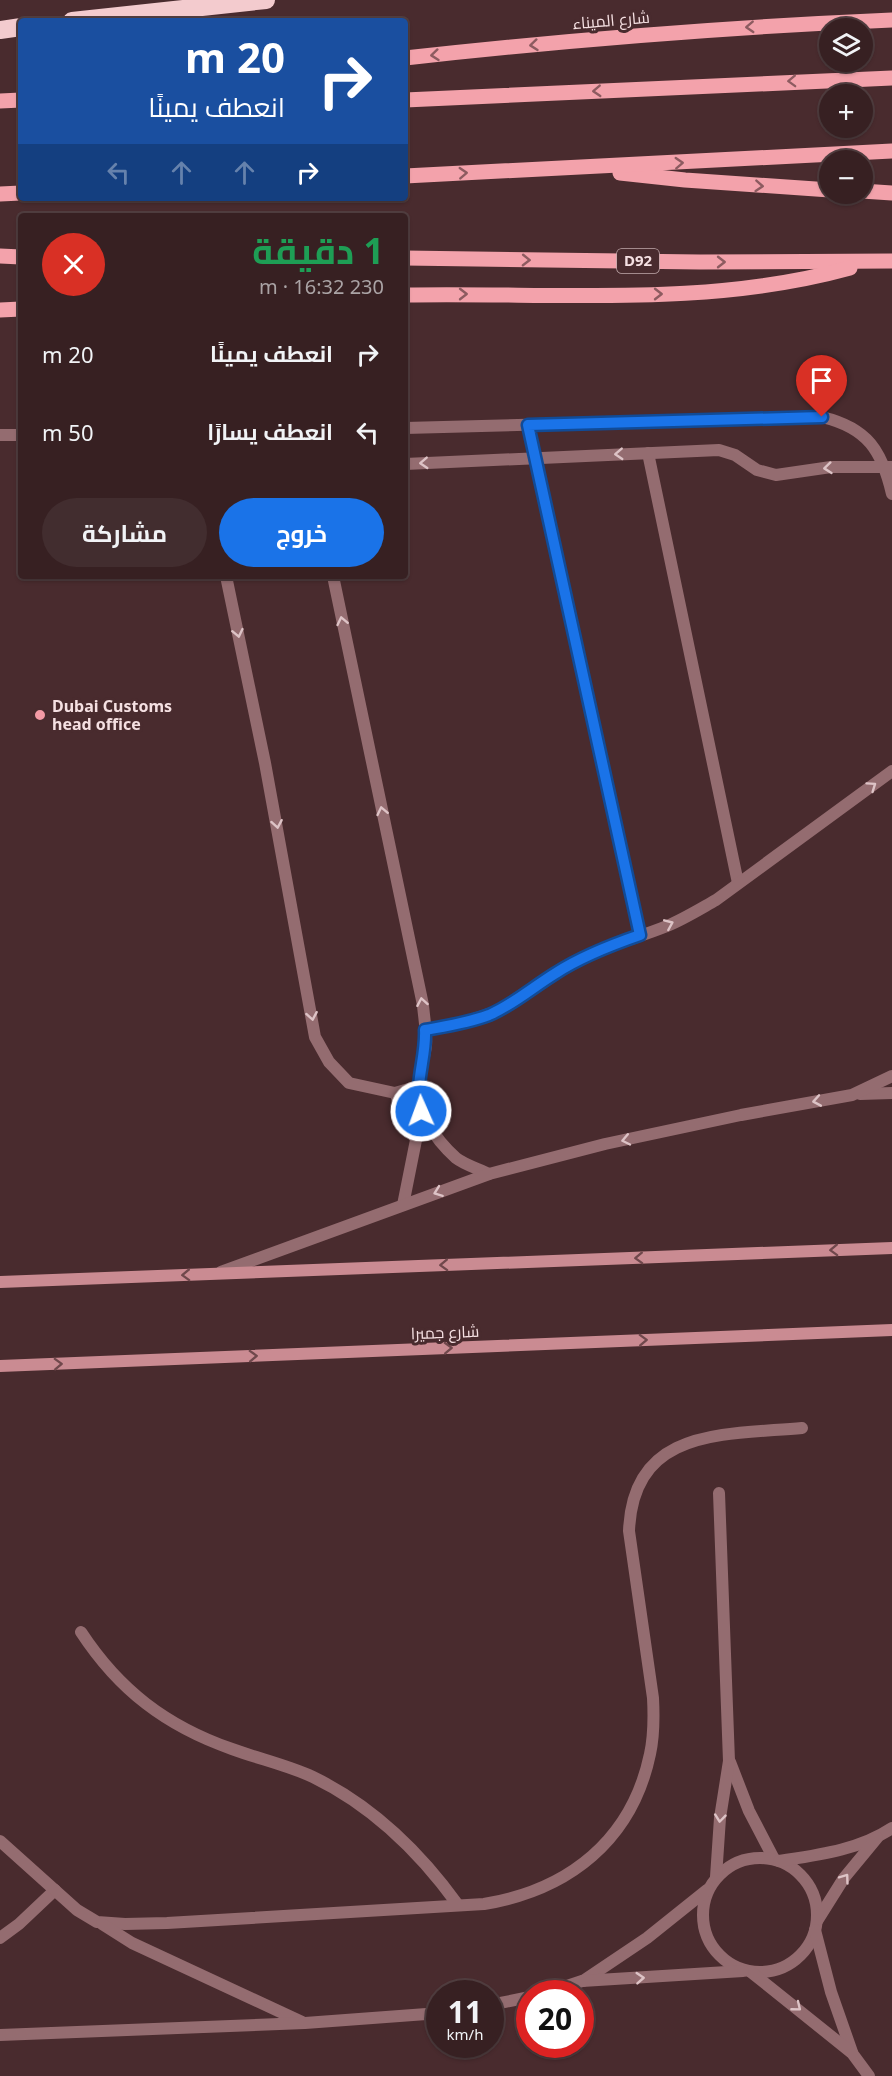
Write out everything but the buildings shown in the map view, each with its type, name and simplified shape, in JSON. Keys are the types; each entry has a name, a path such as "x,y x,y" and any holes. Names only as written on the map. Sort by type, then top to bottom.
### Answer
{"highway":[{"path":"100,18 266,0"},
{"path":"0,30 18,27"}],"main road":[{"name":"شارع الميناء","path":"408,58 614,37 892,20"},
{"path":"408,100 892,78"},
{"path":"0,101 18,100"},
{"path":"408,176 892,151"},
{"path":"575,168 685,180 819,189"},
{"path":"873,192 892,193"},
{"path":"0,194 18,193"},
{"path":"0,256 18,257"},
{"name":"D92","path":"408,258 892,261"},
{"path":"408,295 690,294 781,284 870,262"},
{"path":"0,310 18,309"}],"street":[{"path":"408,428 822,417 838,421 862,434 889,468 892,494"},
{"path":"528,425 640,935"},
{"path":"0,435 18,435"},
{"path":"408,464 718,450 735,455 757,470 776,475 831,467 889,468"},
{"path":"648,453 738,883"},
{"path":"227,579 265,763 315,1037 329,1062 348,1083 395,1093 419,1086"},
{"path":"334,579 423,1005 426,1047 419,1086 421,1111 435,1136 457,1159 489,1174"},
{"path":"425,1030 465,1023 489,1015 511,1004 583,957 692,914 716,900 892,771"},
{"path":"852,1095 892,1076"},
{"path":"395,1093 416,1140 403,1205"},
{"path":"216,1274 489,1174 605,1144 741,1115 852,1095 892,1093"},
{"path":"0,1282 892,1248"},
{"name":"شارع جميرا","path":"0,1366 892,1330"},
{"path":"97,1922 167,1923 484,1904 511,1900 537,1892 583,1865 620,1826 637,1795 651,1752 654,1725 653,1698 629,1531 629,1512 642,1478 667,1452 700,1438 802,1428"},
{"path":"716,1877 720,1818 729,1761 719,1493"},
{"path":"81,1632 96,1655 114,1676 135,1696 181,1728 233,1750 283,1765 314,1778 369,1811 417,1854 458,1905"},
{"path":"729,1761 749,1811 777,1860 799,1873 812,1892 816,1907 816,1927 831,1992 852,2053"},
{"path":"869,2076 852,2053 748,1971 733,1966 722,1957 712,1946 705,1933 703,1904 716,1877 729,1866 743,1860 759,1857 777,1860 829,1853 878,1837 892,1828"},
{"path":"594,1980 771,1971 790,1963 810,1943 816,1927 844,1878 878,1837"},
{"path":"0,1841 77,1910 132,1943 305,2024"},
{"path":"0,1938 19,1924 55,1890"},
{"path":"584,1980 647,1938 708,1890"},
{"path":"0,2035 305,2024 426,2014"}],"place":[{"name":"Dubai Customs head office","path":"40,715"}],"route":[{"path":"421,1111 419,1086 426,1047 425,1030 465,1023 489,1015 511,1004 583,957 640,935 528,425 822,417"}]}
